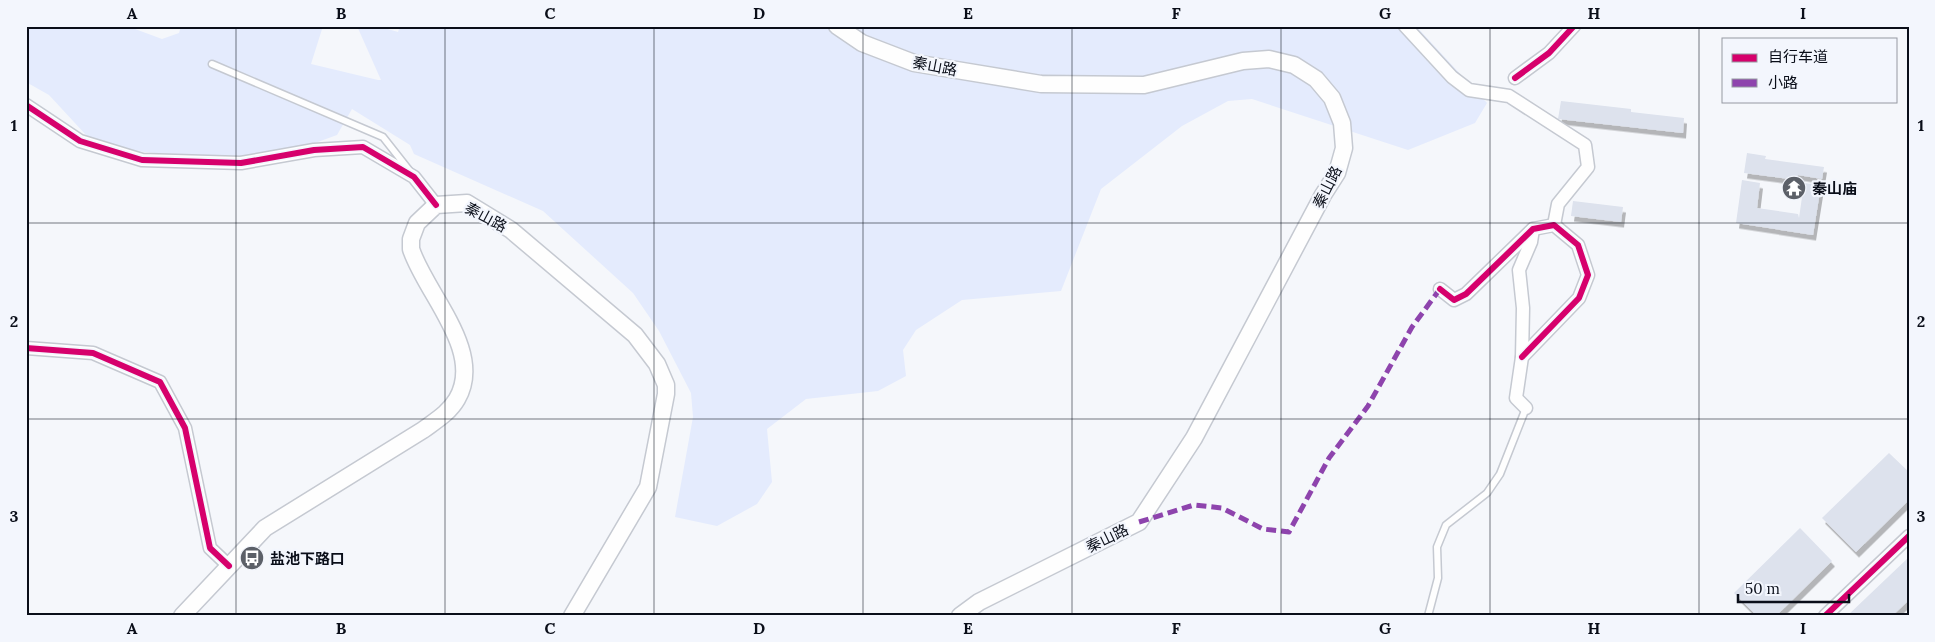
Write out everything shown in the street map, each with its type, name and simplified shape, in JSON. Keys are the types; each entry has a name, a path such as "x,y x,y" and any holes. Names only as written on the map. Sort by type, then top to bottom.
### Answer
{"main road":[{"name":"秦山路","path":"837,26 862,44 914,63 1041,84 1144,85 1243,62 1269,59 1294,65 1316,79 1332,98 1342,122 1344,148 1337,173 1323,195 1194,438 1139,522 979,609 960,616"},
{"name":"秦山路","path":"436,205 467,203 511,230 636,335 657,364 666,385 648,487 572,616"},
{"path":"182,616 265,528 423,430 444,415 456,400 465,384 458,340 448,316 441,308 411,249 411,239 417,223 436,205"}],"street":[{"path":"1405,26 1452,77 1470,90 1509,96 1585,145 1588,167 1558,204 1554,224"},
{"path":"1515,78 1549,53 1569,28"},
{"path":"26,105 80,141 142,160 242,163 314,150 362,147 414,177 436,205"},
{"path":"1440,289 1454,300 1466,294 1533,229 1554,224"},
{"path":"1522,357 1578,298 1588,275 1578,245 1554,224"},
{"path":"1526,408 1516,398 1522,357 1523,308 1519,270 1531,242 1533,229"},
{"path":"26,348 94,353 160,382 185,428 210,548 229,566"},
{"path":"1825,616 1909,536"}],"lane":[{"path":"212,64 383,137 414,177"},
{"path":"1428,616 1438,578 1437,547 1446,525 1487,493 1500,474 1526,408"}],"shaded area":[{"path":"26,26 127,26 162,39 179,33 181,26 323,26 311,64 381,80 357,26 377,26 398,32 400,26 1416,26 1487,103 1475,123 1408,150 1252,99 1228,101 1182,126 1101,189 1061,291 962,300 916,330 903,350 906,376 878,391 806,399 767,429 772,482 757,504 717,526 675,517 693,417 691,393 659,331 633,293 543,211 414,154 410,145 352,109 337,135 274,158 240,162 117,149 86,135 49,95 26,82"}],"building":[{"path":"1561,101 1631,109 1631,112 1684,118 1683,133 1558,119"},
{"path":"1747,153 1766,156 1765,159 1824,167 1822,179 1798,175 1797,180 1744,173"},
{"path":"1742,180 1760,183 1757,208 1798,214 1799,218 1804,183 1821,185 1813,235 1736,223"},
{"path":"1573,201 1623,207 1621,222 1571,216"},
{"path":"1889,453 1909,472 1909,500 1856,552 1822,518"},
{"path":"1800,528 1832,561 1776,616 1757,616 1734,593"},
{"path":"1909,557 1909,600 1892,616 1847,616"}],"marked path":[{"path":"1139,522 1194,505 1222,508 1263,529 1289,532 1329,458 1368,406 1412,327 1440,289"}],"cycle path":[{"path":"1515,78 1549,53 1574,26"},
{"path":"26,105 80,141 142,160 241,163 314,150 363,147 414,177 436,205"},
{"path":"1440,289 1454,300 1466,294 1533,229 1554,225 1578,245 1588,275 1579,298 1522,357"},
{"path":"26,348 93,353 160,382 185,428 210,548 229,566"},
{"path":"1825,616 1909,536"}],"place":[{"name":"秦山庙","path":"1794,188"},
{"name":"盐池下路口","path":"252,558"}]}
